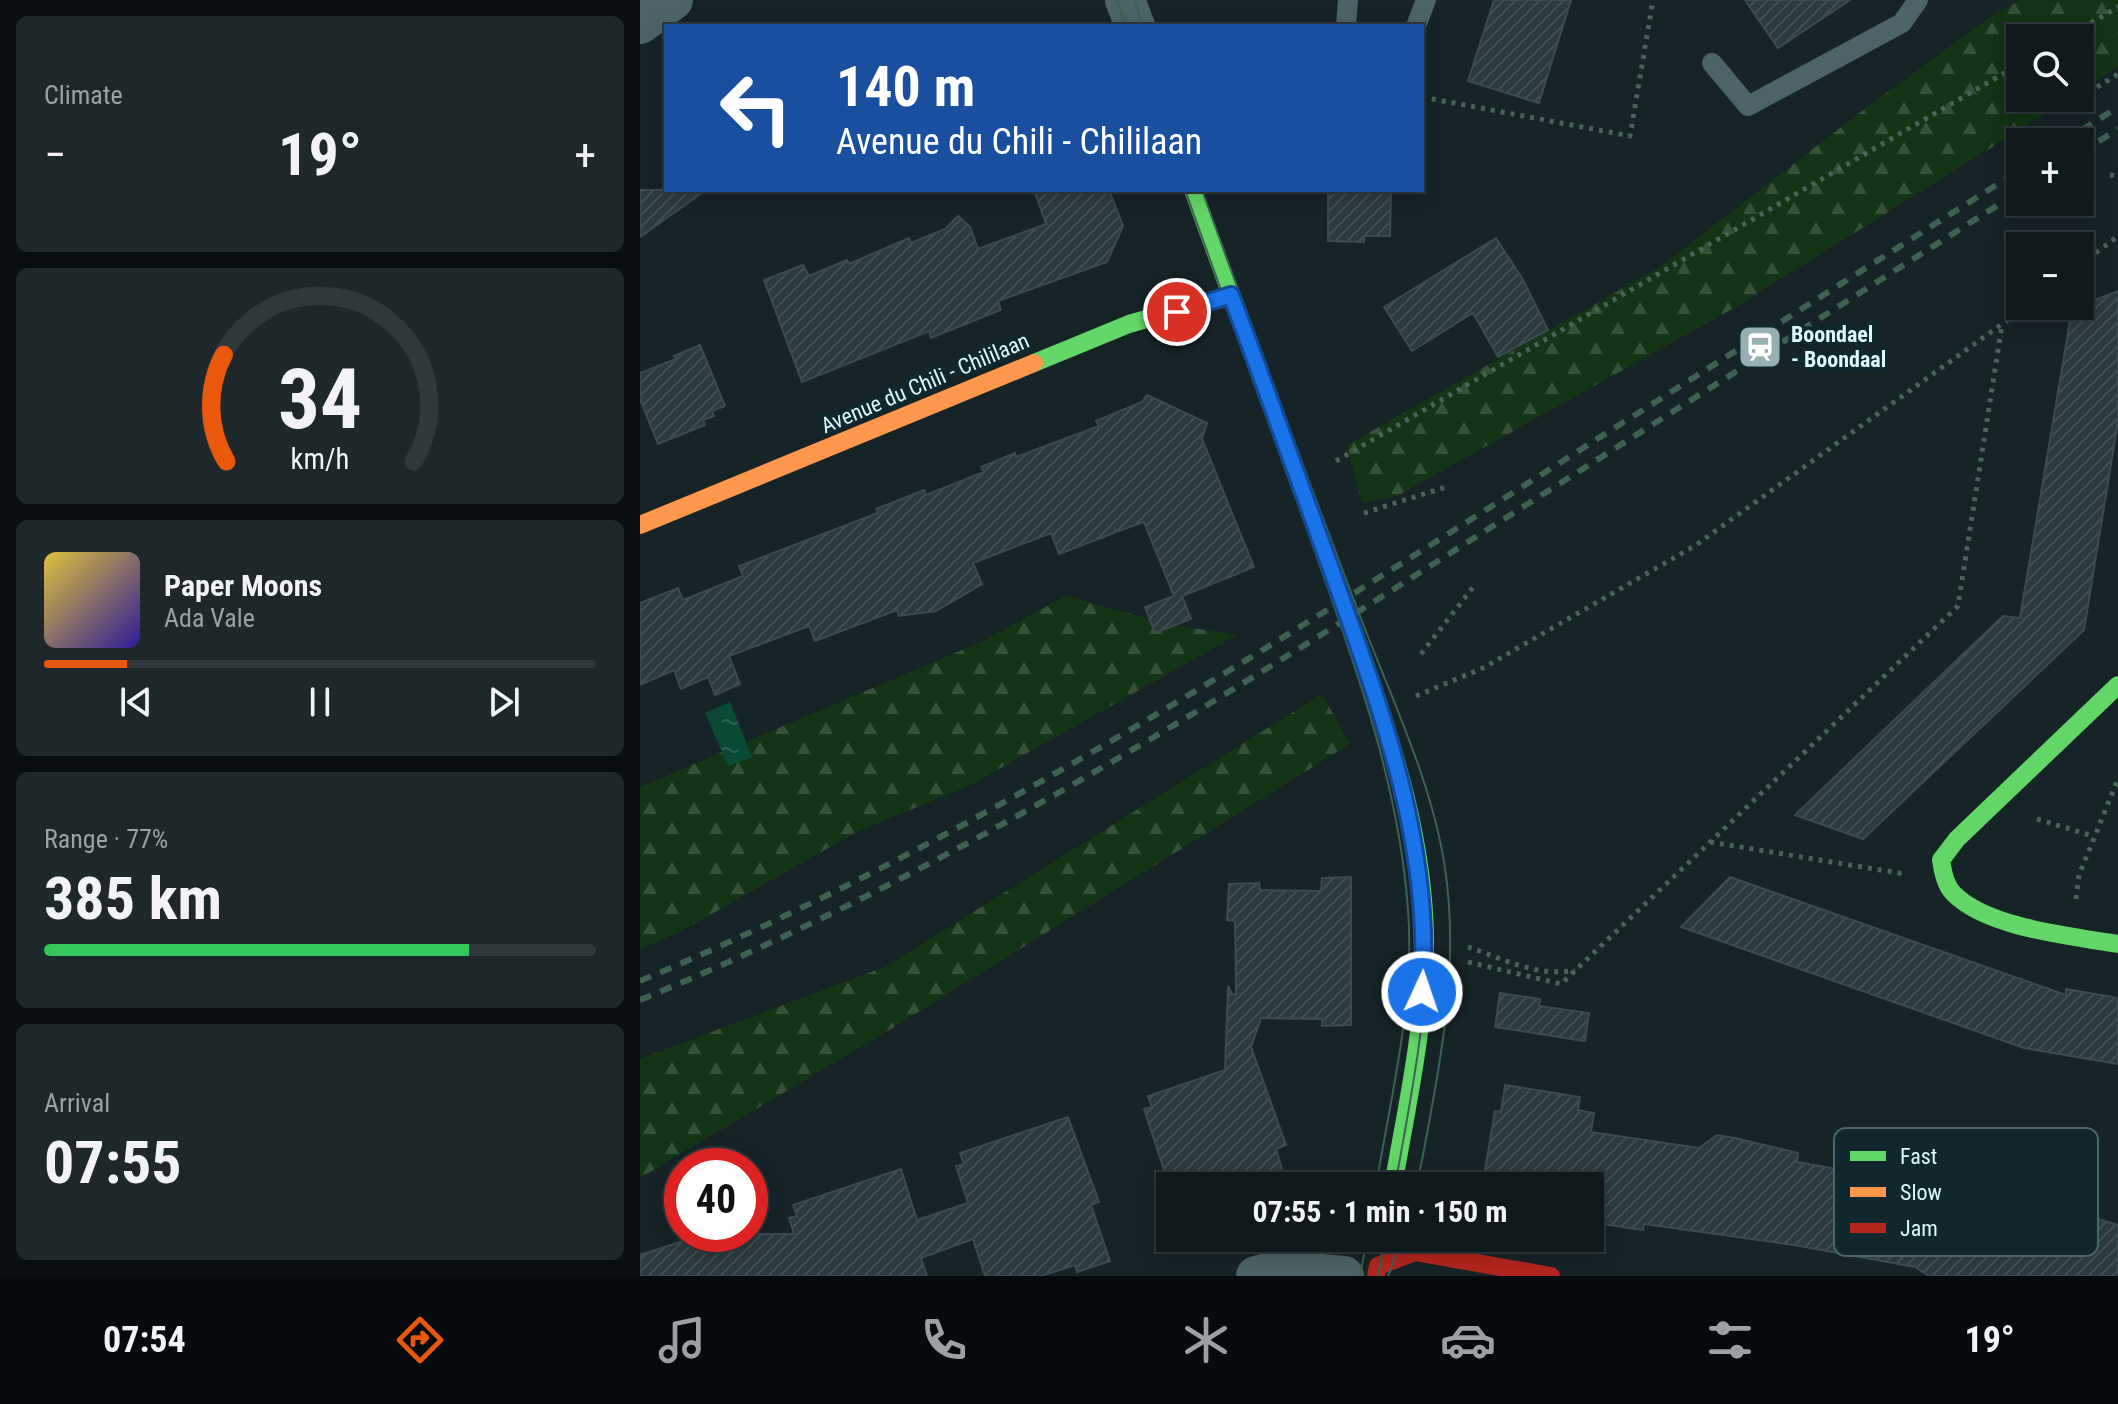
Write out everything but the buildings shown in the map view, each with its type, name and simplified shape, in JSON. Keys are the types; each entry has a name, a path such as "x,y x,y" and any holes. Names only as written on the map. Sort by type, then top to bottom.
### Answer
{"street":[{"path":"640,24 673,0"},
{"path":"1125,0 1134,24"},
{"path":"1194,192 1364,661 1392,747 1412,827 1424,920 1419,1036 1395,1172"},
{"name":"Avenue du Chili - Chililaan","path":"640,525 1129,324 1231,295"},
{"path":"2118,685 1957,839 1941,860 1944,880 1956,897 1982,910 2046,932 2118,944"},
{"path":"1256,1276 1277,1270 1366,1266 1415,1252 1551,1276"}],"lane":[{"path":"1346,24 1348,0"},
{"path":"1417,24 1426,0"},
{"path":"1712,63 1748,106 1902,23 1918,0"}],"path":[{"path":"1424,97 1630,136 1653,0"},
{"path":"2089,24 2118,7"},
{"path":"1336,461 2006,72"},
{"path":"2097,87 2118,74"},
{"path":"2110,175 2118,176"},
{"path":"2094,254 2118,236"},
{"path":"1411,699 1495,662 1696,545 2009,320"},
{"path":"1468,962 1561,984 1958,606 2002,325"},
{"path":"1364,513 1446,487"},
{"path":"1421,654 1474,586"},
{"path":"2072,936 2079,875 2118,779"},
{"path":"2037,819 2093,836"},
{"path":"1709,842 1944,880"},
{"path":"1468,947 1536,970 1561,973 1576,970"}],"green space":[{"path":"2020,0 2118,0 2118,66 2094,82 2094,24 2006,24 2006,112 2049,112 2023,128 2006,128 2006,139 1734,308 1397,496 1362,503 1347,445 1660,267 1990,17"},
{"path":"1066,596 1168,624 1237,635 969,786 858,831 678,933 640,949 640,787 981,642"},
{"path":"1322,694 1350,744 896,1026 691,1148 664,1148 664,1164 640,1178 640,1059 887,966"}],"water":[{"path":"730,702 752,757 728,766 705,713"}],"tram line":[{"path":"1117,0 1125,24"},
{"path":"1134,0 1142,24"},
{"path":"1186,192 1343,633 1385,769 1395,816 1408,910 1408,980 1400,1049 1378,1172"},
{"path":"1203,192 1421,772 1439,836 1449,909 1448,989 1439,1068 1420,1172"},
{"path":"1394,728 1421,859 1427,941 1422,1023 1398,1172"},
{"path":"1360,1276 1364,1252"},
{"path":"1378,1276 1382,1252"},
{"path":"1388,1276 1397,1252"}],"railway":[{"path":"2085,128 2118,107"},
{"path":"2094,144 2118,129"},
{"path":"640,981 845,886 1044,780 1141,724 1429,546 2006,179"},
{"path":"640,1000 851,904 953,851 1154,737 1351,616 2006,200"}],"traffic: fast":[{"path":"1194,192 1327,560"},
{"path":"1034,363 1129,324 1231,295"},
{"path":"1327,560 1364,661"},
{"path":"1364,661 1406,798 1423,903 1422,1001 1415,1063 1396,1172"},
{"path":"2118,685 1957,839 1941,860 1945,878 1954,894 1987,915 2031,929 2118,944"}],"traffic: slow":[{"path":"640,525 1034,363"}],"traffic: jam":[{"path":"1376,1276 1378,1266 1415,1252 1551,1276"}],"place":[{"name":"Boondael - Boondaal","path":"1760,347"}],"route":[{"path":"1177,312 1231,295 1364,661 1392,747 1418,860 1425,940 1422,992"}]}
